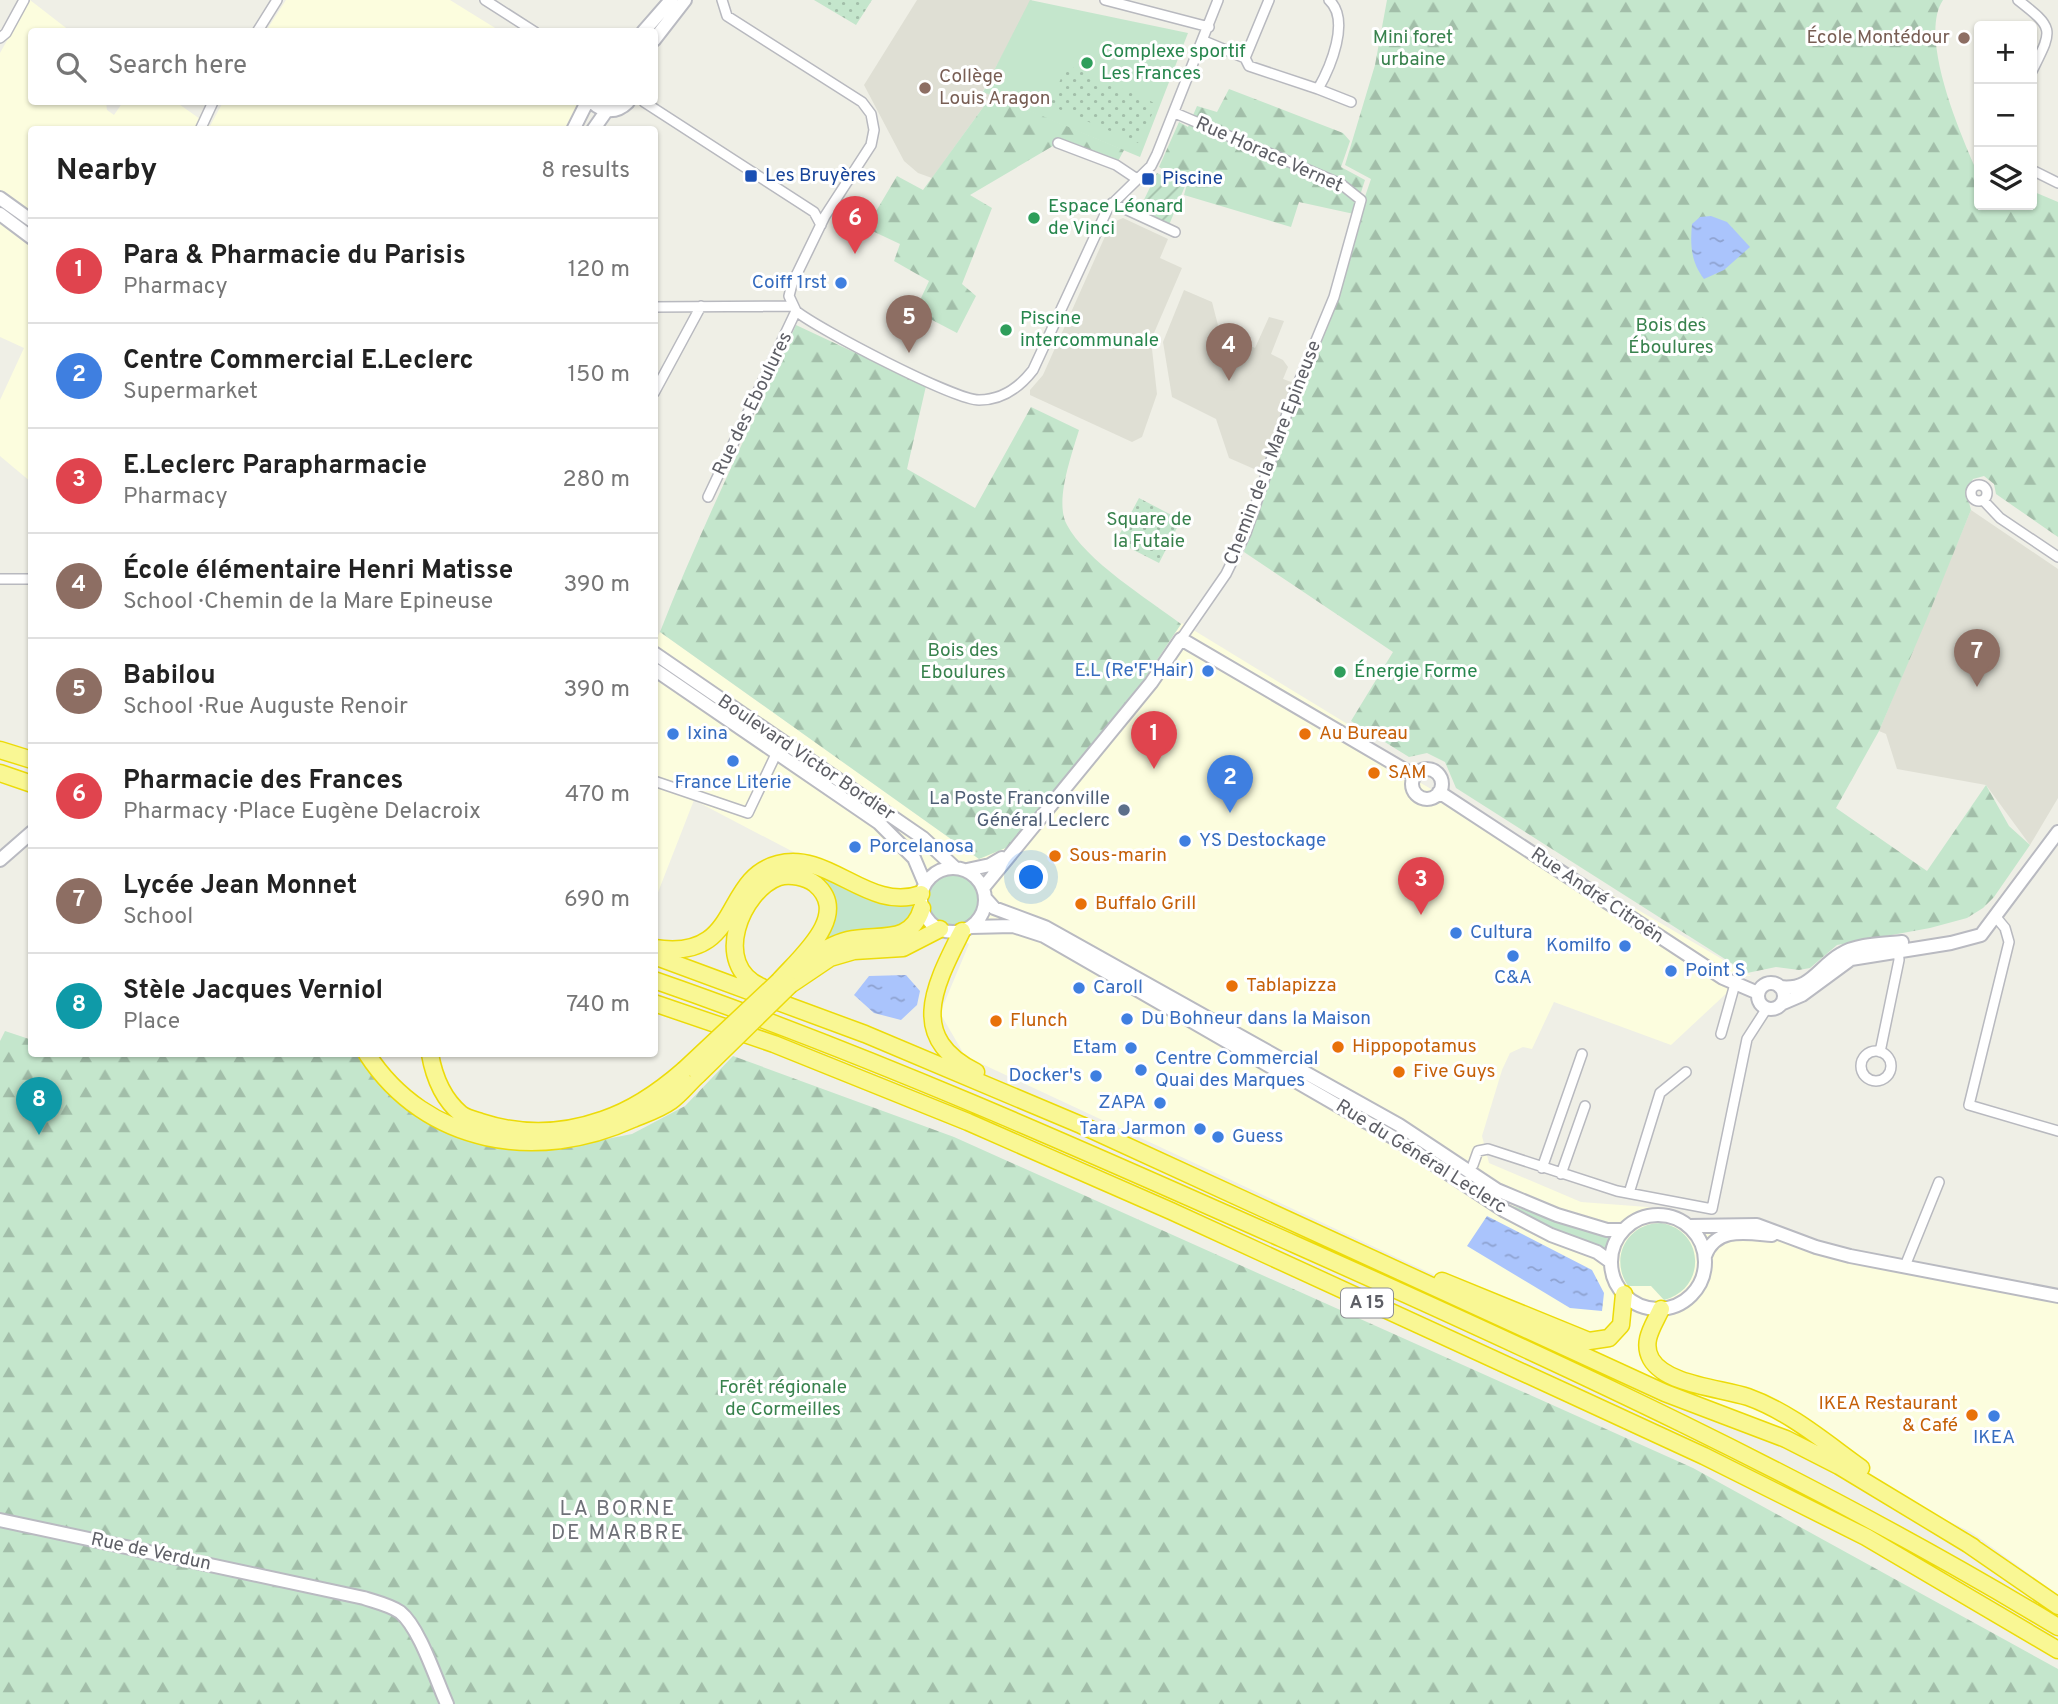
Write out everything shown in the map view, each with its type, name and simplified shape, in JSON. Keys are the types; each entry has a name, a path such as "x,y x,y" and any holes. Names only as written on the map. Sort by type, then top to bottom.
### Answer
{"highway":[{"path":"0,750 28,759"},
{"path":"0,773 28,786"},
{"path":"370,1057 414,1103 432,1116 494,1140 522,1143 582,1138 624,1124 671,1102 691,1073 784,983 835,944 853,938 902,935 915,924 923,895 882,896 814,866 787,862 765,869 751,881 724,924 705,942 680,950 658,948"},
{"path":"784,983 820,936 826,920 827,905 821,891 810,881 792,876 771,881 758,892 735,937 735,960 746,978 754,983 864,1034 1081,1125 1665,1393 1813,1451 1973,1547"},
{"path":"784,983 838,954 903,948 940,929"},
{"path":"966,929 933,1001 932,1024 938,1042 964,1066 1081,1125"},
{"path":"658,957 864,1034"},
{"name":"A 15","path":"658,982 969,1099 1443,1311 1713,1439 1874,1520 2058,1627"},
{"name":"A 15","path":"658,1004 774,1044 980,1128 1171,1211 1598,1407 1866,1537 2058,1650"},
{"path":"658,1009 673,1009"},
{"path":"431,1057 434,1076 442,1093 463,1116 496,1126 536,1132 604,1120 657,1094 691,1073"},
{"path":"1340,1242 1589,1341 1608,1338 1621,1325 1624,1294"},
{"path":"1661,1309 1648,1335 1647,1347 1651,1358 1664,1373 1750,1398 1779,1412 2058,1606"}],"main road":[{"path":"646,28 671,0"},
{"path":"658,35 685,0"},
{"path":"575,126 588,105"},
{"path":"596,105 607,110"},
{"path":"596,126 607,110 621,105"},
{"path":"0,198 28,217"},
{"path":"0,214 28,235"},
{"path":"1181,639 1415,776"},
{"name":"Chemin de la Mare Epineuse","path":"985,893 1014,850 1151,683 1181,639"},
{"name":"Boulevard Victor Bordier","path":"658,656 894,835 920,867 923,895"},
{"name":"Boulevard Victor Bordier","path":"658,671 923,838 960,869"},
{"path":"1425,770 1436,773 1441,780 1439,792 1432,798 1418,797 1412,785 1415,776 1425,770"},
{"name":"Rue André Citroën","path":"1439,792 1735,984 1758,993"},
{"path":"1836,963 1802,995 1767,1008 1759,1002 1758,993 1767,984 1793,988 1809,982 1836,963 1898,946 1968,939 1981,934 2058,832"},
{"path":"0,860 28,836"},
{"name":"Chemin de la Mare Epineuse","path":"960,869 996,863 1014,850"},
{"path":"960,869 985,893 982,915 966,929 940,929 927,919 923,895 937,872 960,869"},
{"name":"Rue du Général Leclerc","path":"985,893 994,908 1045,926 1399,1125 1497,1191 1557,1215 1607,1230 1623,1230"},
{"name":"Rue du Général Leclerc","path":"966,929 1013,926 1044,936 1396,1139 1505,1211 1551,1235 1597,1252 1611,1262"},
{"path":"1780,987 1783,994 1781,1004"},
{"path":"1655,1214 1673,1217 1689,1226 1700,1239 1705,1256 1704,1274 1692,1295 1678,1305 1661,1309 1637,1304 1624,1294 1613,1276 1611,1262 1613,1248 1623,1230 1638,1219 1655,1214"},
{"path":"1689,1226 1742,1222 1825,1250 1906,1262 2058,1296"},
{"path":"1705,1256 1713,1242 1731,1233 1793,1238"},
{"name":"Rue de Verdun","path":"0,1520 364,1598 399,1612 415,1634 447,1704"}],"street":[{"path":"0,38 6,33 24,0"},
{"path":"260,28 277,0"},
{"path":"485,0 529,28"},
{"name":"Rue des Eboulures","path":"708,497 794,308 789,296 792,284 821,225 871,145 874,130 871,114 862,102 727,16 722,0"},
{"path":"1105,0 1209,27"},
{"path":"658,307 794,308 951,393 973,399 997,397 1017,388 1033,370 1110,205 1151,166 1175,113 1218,0"},
{"path":"1245,58 1269,0"},
{"path":"1318,89 1329,67 1339,20 1337,9 1329,0"},
{"path":"2018,0 2046,23 2050,31 2037,61"},
{"path":"1204,41 1245,58 1249,66 1351,102"},
{"path":"202,126 212,105"},
{"path":"648,105 814,212 821,225"},
{"name":"Rue Horace Vernet","path":"1175,113 1341,184 1361,200"},
{"path":"1058,143 1116,165 1137,179"},
{"path":"2037,172 2058,183"},
{"name":"Chemin de la Mare Epineuse","path":"1181,639 1226,574 1246,533 1293,396 1334,297 1361,200"},
{"path":"1110,205 1175,232"},
{"path":"658,386 701,306"},
{"path":"1983,500 2000,518 2058,557"},
{"path":"0,579 28,579"},
{"path":"658,782 748,814 779,747"},
{"path":"1995,916 2005,928 2009,942 1969,1105 2058,1131"},
{"path":"1880,1052 1898,946"},
{"path":"1721,1034 1735,984"},
{"path":"1473,1165 1478,1151 1488,1149 1560,1174 1629,1193 1705,1210 1712,1209 1747,1039 1767,1008"},
{"path":"1542,1168 1582,1054"},
{"path":"1629,1193 1660,1093 1686,1072"},
{"path":"1560,1174 1585,1106"},
{"path":"1906,1262 1939,1182"}],"shaded area":[{"path":"30,0 66,28 28,28 28,105 106,105 107,110 114,115 121,105 180,105 210,126 28,126 28,479 0,456 0,400 24,348 0,337 0,53"},
{"path":"286,0 450,0 495,28 268,28"},
{"name":"Collège Louis Aragon","path":"917,0 1032,0 983,91 992,95 932,178 918,173 904,161 864,85"},
{"path":"221,105 583,105 587,118 582,126 210,126"},
{"path":"1123,218 1168,239 1160,258 1182,268 1151,340 1157,394 1142,437 1132,442 1030,395 1030,390 1043,375 1111,223"},
{"path":"1184,290 1212,302 1220,333 1255,348 1269,317 1284,321 1271,354 1283,360 1288,367 1283,379 1294,383 1261,472 1229,458 1216,419 1172,397 1163,342"},
{"path":"1971,510 2058,569 2058,798 2030,845 1986,785 1897,769 1886,734 1879,731"},
{"path":"1182,623 1354,728 1378,758 1751,976 1745,976 1671,1045 1554,1002 1532,1049 1523,1047 1510,1053 1502,1070 1482,1136 1489,1163 1581,1202 1661,1208 1692,1218 2058,1295 2058,1595 1971,1532 1473,1293 965,1056 940,1013 969,944 694,800 658,892 660,632 979,859 1129,702"}],"green space":[{"path":"814,0 872,0 856,25"},
{"name":"Complexe sportif Les Frances","path":"1030,0 1188,33 1140,157 983,92"},
{"name":"Bois des Éboulures","path":"1387,0 1943,0 1937,16 1935,36 1938,58 1951,106 1974,165 1974,210 2037,210 2037,193 2058,202 2058,537 1996,494 1994,484 1984,476 1973,479 1966,491 1971,510 1926,621 1879,731 1836,808 1927,871 1986,785 2009,826 2030,845 1994,897 1983,908 1967,918 1930,928 1837,945 1810,968 1799,970 1776,967 1747,973 1456,788 1445,762 1427,753 1409,757 1351,721 1393,652 1244,552 1371,179 1345,165 1375,65"},
{"path":"1067,65 1157,104 1138,143 1049,105"},
{"path":"1229,89 1343,133 1350,141 1341,167 1365,180 1354,214 1299,202 1291,227 1184,195 1187,184 1159,167 1179,122 1188,127 1197,106 1217,112"},
{"path":"992,95 1124,150 1116,165 1058,143 970,195 992,208 962,284 976,296 957,333 915,311 929,281 894,261 900,244 866,228 897,176 923,190"},
{"path":"1157,173 1185,186 1169,225 1138,212"},
{"name":"Bois des Eboulures","path":"796,325 926,386 907,469 975,508 1031,407 1079,430 1063,491 1063,515 1067,525 1088,552 1181,624 1129,702 1028,826 1008,847 979,859 660,632 709,516"},
{"name":"Square de la Futaie","path":"1139,498 1181,520 1159,563 1116,541"},
{"path":"810,870 912,905 914,913 908,926 823,942 830,924 829,904 822,886"},
{"path":"953,874 972,881 979,900 972,919 953,926 934,919 927,900 934,881"},
{"name":"Forêt régionale de Cormeilles","path":"5,1031 28,1039 28,1057 362,1057 428,1123 498,1145 560,1148 632,1134 685,1106 733,1056 954,1137 1693,1468 2058,1669 2058,1704 0,1704 0,1041"},
{"path":"1506,1204 1611,1235 1605,1251 1542,1226"},
{"path":"1661,1223 1676,1228 1686,1236 1693,1248 1695,1260 1694,1273 1688,1284 1678,1294 1664,1300 1651,1286 1628,1286 1620,1264 1621,1254 1631,1236 1639,1229"}],"water":[{"path":"1711,216 1727,222 1750,247 1724,270 1704,279 1692,253 1692,224 1700,217"},
{"path":"906,975 920,991 917,1005 901,1020 874,1013 854,995 869,976"},
{"path":"1487,1216 1592,1270 1604,1293 1602,1311 1570,1308 1467,1246"}],"place":[{"name":"École Montédour","path":"1964,38"},
{"name":"Complexe sportif Les Frances","path":"1087,63"},
{"name":"Collège Louis Aragon","path":"925,88"},
{"name":"Les Bruyères","path":"751,176"},
{"name":"Piscine","path":"1148,179"},
{"name":"Espace Léonard de Vinci","path":"1034,218"},
{"name":"Pharmacie des Frances","path":"855,254"},
{"name":"Coiff 1rst","path":"841,283"},
{"name":"Piscine intercommunale","path":"1006,330"},
{"name":"Babilou","path":"909,353"},
{"name":"École élémentaire Henri Matisse","path":"1229,381"},
{"name":"E.L (Re'F'Hair)","path":"1208,671"},
{"name":"Énergie Forme","path":"1340,672"},
{"name":"Lycée Jean Monnet","path":"1977,687"},
{"name":"Ixina","path":"673,734"},
{"name":"Au Bureau","path":"1305,734"},
{"name":"France Literie","path":"733,761"},
{"name":"Para & Pharmacie du Parisis","path":"1154,769"},
{"name":"SAM","path":"1374,773"},
{"name":"La Poste Franconville Général Leclerc","path":"1124,810"},
{"name":"Centre Commercial E.Leclerc","path":"1230,813"},
{"name":"YS Destockage","path":"1185,841"},
{"name":"Porcelanosa","path":"855,847"},
{"name":"Sous-marin","path":"1055,856"},
{"name":"Buffalo Grill","path":"1081,904"},
{"name":"E.Leclerc Parapharmacie","path":"1421,915"},
{"name":"Cultura","path":"1456,933"},
{"name":"Komilfo","path":"1625,946"},
{"name":"C&A","path":"1513,956"},
{"name":"Point S","path":"1671,971"},
{"name":"Tablapizza","path":"1232,986"},
{"name":"Caroll","path":"1079,988"},
{"name":"Du Bohneur dans la Maison","path":"1127,1019"},
{"name":"Flunch","path":"996,1021"},
{"name":"Hippopotamus","path":"1338,1047"},
{"name":"Etam","path":"1131,1048"},
{"name":"Centre Commercial Quai des Marques","path":"1141,1070"},
{"name":"Five Guys","path":"1399,1072"},
{"name":"Docker's","path":"1096,1076"},
{"name":"ZAPA","path":"1160,1103"},
{"name":"Tara Jarmon","path":"1200,1129"},
{"name":"Stèle Jacques Verniol","path":"39,1135"},
{"name":"Guess","path":"1218,1137"},
{"name":"IKEA Restaurant & Café","path":"1972,1415"},
{"name":"IKEA","path":"1994,1416"}],"district":[{"name":"LA BORNE DE MARBRE","path":"618,1521"}],"park label":[{"name":"Mini foret urbaine","path":"1413,49"}]}
